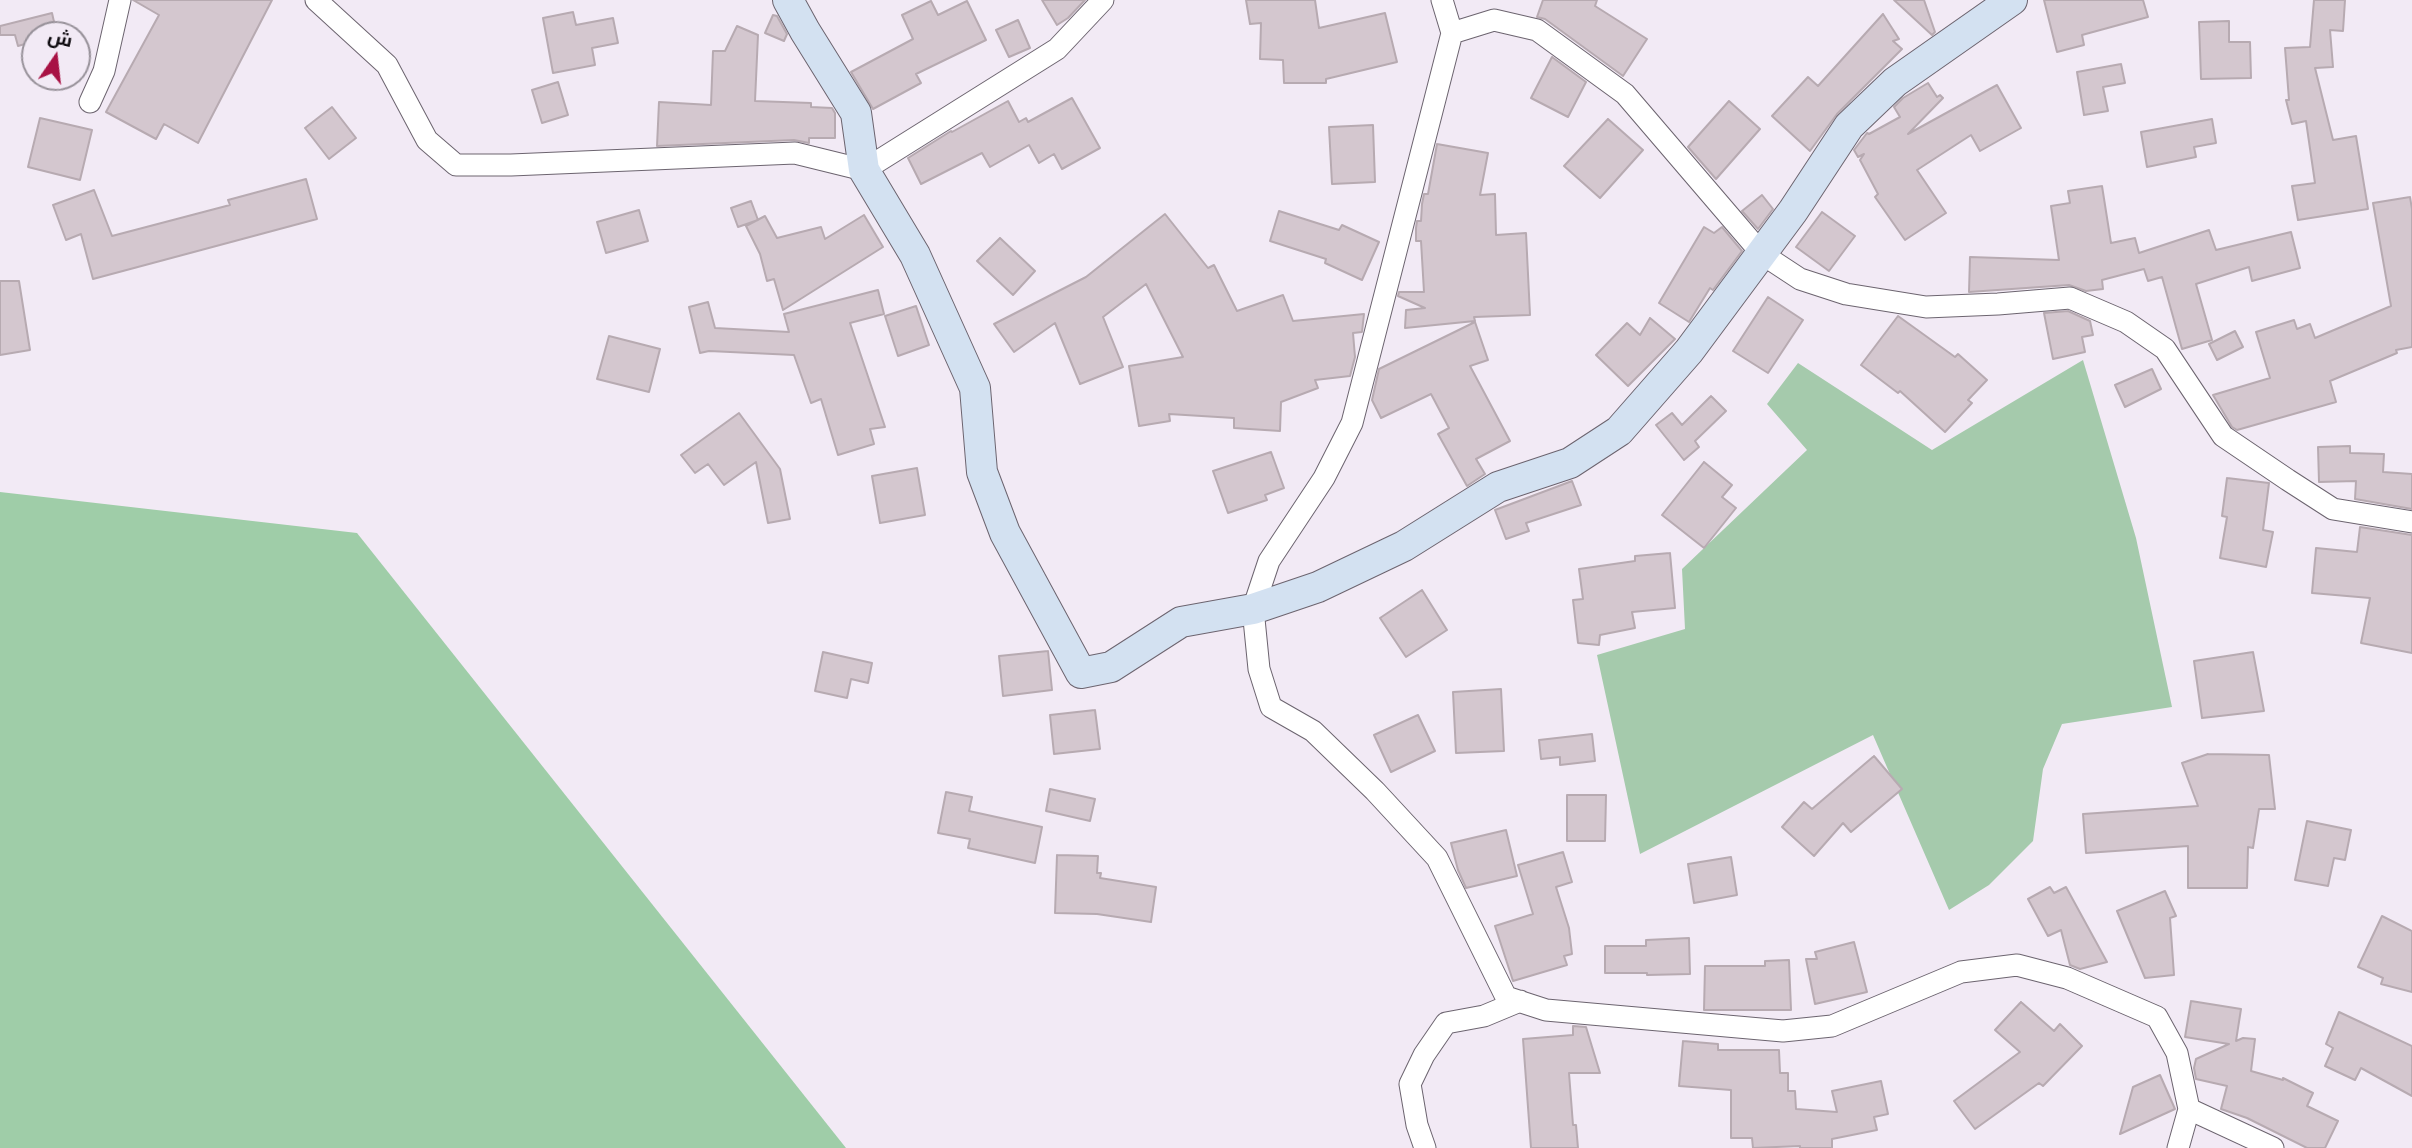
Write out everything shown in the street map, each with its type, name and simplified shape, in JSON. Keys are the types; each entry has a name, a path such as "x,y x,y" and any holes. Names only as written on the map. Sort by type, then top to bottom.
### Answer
{"street":[{"path":"90,102 104,71 120,0"},
{"path":"316,0 387,65 427,140 456,165 795,153 864,170 1057,49 1103,0"},
{"path":"789,0 856,113 864,170 915,255 975,388 982,472 1005,533 1080,673 1111,667 1181,622 1253,609 1318,587 1392,552 1498,487 1570,463 1619,431 1689,351 1793,212 1849,126 1895,82 2012,0"},
{"path":"1442,0 1451,33 1352,423 1324,478 1269,561 1253,609 1259,669 1271,706 1313,731 1375,791 1437,858 1506,997 1546,1010 1783,1031 1832,1026 1961,972 2017,965 2067,978 2157,1017 2176,1053 2189,1108 2178,1148"},
{"path":"1451,33 1494,20 1537,30 1625,94 1762,254 1800,279 1846,294 1926,307 2070,298 2126,322 2165,349 2223,436 2288,480 2333,509 2412,522"},
{"path":"1425,1148 1417,1125 1410,1084 1424,1055 1446,1023 1484,1016 1520,1002"},
{"path":"2189,1108 2273,1148"}],"green space":[{"path":"2083,360 2136,538 2172,707 2062,724 2043,769 2033,841 1989,885 1949,910 1873,735 1640,854 1597,655 1685,629 1682,569 1807,450 1767,404 1798,363 1932,450"},
{"path":"0,492 357,533 846,1148 0,1148"}],"building":[{"path":"133,0 272,0 198,143 164,124 156,139 106,112 159,15"},
{"path":"1042,0 1085,0 1068,18 1057,25"},
{"path":"1246,0 1315,0 1319,28 1385,13 1397,62 1326,79 1326,83 1284,83 1283,60 1260,59 1261,23 1250,24"},
{"path":"1543,0 1597,0 1595,6 1647,39 1623,76 1545,19 1537,17"},
{"path":"1894,0 1924,0 1935,32 1932,35"},
{"path":"2044,0 2143,0 2148,17 2082,35 2084,45 2057,52"},
{"path":"2314,0 2345,0 2343,31 2330,30 2333,67 2315,68 2333,140 2356,136 2368,209 2298,220 2292,186 2315,183 2306,121 2292,124 2286,100 2289,100 2285,48 2310,47"},
{"path":"931,1 938,15 967,1 986,40 916,74 921,83 873,109 851,72 913,39 902,15"},
{"path":"573,12 576,25 613,18 618,43 592,48 595,65 553,73 543,18"},
{"path":"52,13 54,21 21,21 21,45 18,46 15,35 0,35 0,26"},
{"path":"1883,14 1899,39 1893,41 1902,49 1837,114 1810,151 1772,116 1808,77 1818,86"},
{"path":"773,15 777,16 787,34 784,41 765,33"},
{"path":"1018,20 1030,48 1009,57 996,30"},
{"path":"2229,21 2229,42 2250,42 2251,78 2201,79 2199,22"},
{"path":"737,26 758,35 755,101 811,103 811,107 832,108 835,113 835,138 809,138 809,143 794,140 657,146 659,102 711,105 713,51 725,51"},
{"path":"1552,57 1586,82 1568,117 1531,98"},
{"path":"2121,64 2125,83 2103,87 2108,111 2084,115 2077,72"},
{"path":"558,82 568,115 542,123 532,90"},
{"path":"1928,83 1937,97 1940,95 1943,98 1908,134 1997,85 2021,128 1980,151 1971,135 1917,170 1946,213 1905,240 1875,197 1878,194 1860,160 1864,154 1858,157 1854,150 1867,133 1900,117 1894,107 1903,98"},
{"path":"1072,98 1100,148 1062,169 1054,154 1039,163 1029,145 990,167 982,153 921,184 908,158 951,131 1008,101 1019,122 1026,118 1028,122"},
{"path":"1729,101 1760,129 1716,179 1688,147"},
{"path":"332,107 356,138 329,159 305,128"},
{"path":"40,118 92,130 80,180 28,167"},
{"path":"1608,119 1643,150 1600,198 1564,166"},
{"path":"2212,119 2216,143 2194,147 2196,157 2147,167 2141,132"},
{"path":"1373,125 1375,182 1332,184 1329,127"},
{"path":"1437,144 1488,153 1480,195 1495,194 1496,235 1526,233 1530,315 1474,317 1475,321 1405,328 1406,310 1425,308 1398,296 1399,292 1424,292 1421,241 1416,241 1416,228 1417,221 1421,221 1424,194 1428,194"},
{"path":"306,179 317,219 93,279 81,234 66,240 53,205 94,190 112,236 230,205 228,200"},
{"path":"2102,186 2111,243 2135,238 2139,253 2209,230 2216,250 2291,232 2300,268 2252,281 2249,267 2196,284 2212,340 2182,349 2162,277 2148,281 2144,269 2102,280 2103,289 2086,291 2069,285 1969,292 1970,257 2059,260 2051,206 2070,203 2068,191"},
{"path":"1762,195 1773,209 1758,229 1742,211"},
{"path":"2410,197 2412,347 2396,350 2397,353 2330,381 2336,402 2237,430 2232,427 2213,395 2270,378 2256,332 2294,320 2297,329 2310,324 2315,338 2391,306 2373,203"},
{"path":"751,201 758,220 738,227 731,208"},
{"path":"639,210 648,241 606,253 597,222"},
{"path":"1279,211 1339,230 1342,225 1379,242 1362,280 1325,263 1326,259 1270,241"},
{"path":"1822,212 1855,236 1829,271 1796,247"},
{"path":"1165,214 1208,268 1214,265 1237,311 1283,295 1293,321 1364,314 1362,332 1353,333 1355,357 1350,376 1315,380 1318,388 1281,402 1280,431 1234,428 1234,418 1169,414 1170,421 1139,426 1129,366 1183,357 1146,284 1103,317 1123,367 1080,384 1055,323 1014,352 994,324 1086,277"},
{"path":"864,215 883,247 783,310 774,279 767,281 760,254 746,226 765,216 777,238 821,227 825,239"},
{"path":"1704,227 1714,233 1722,227 1742,251 1713,290 1710,288 1689,322 1659,303"},
{"path":"1000,238 1035,271 1013,295 977,261"},
{"path":"0,281 19,281 30,350 0,355"},
{"path":"878,290 884,314 850,323 885,427 870,429 874,444 838,455 821,399 811,403 794,355 709,351 700,353 689,307 708,302 715,328 789,332 784,314"},
{"path":"1768,297 1803,320 1768,373 1733,351"},
{"path":"916,306 929,345 898,356 885,316"},
{"path":"2068,311 2090,321 2093,335 2082,337 2085,352 2053,359 2044,313"},
{"path":"1898,316 1955,357 1958,354 1987,380 1968,400 1972,403 1945,432 1900,391 1898,393 1861,365"},
{"path":"1650,318 1675,339 1628,386 1596,355 1627,323 1640,335"},
{"path":"1475,322 1488,360 1470,366 1510,441 1476,459 1485,474 1467,486 1438,434 1449,428 1431,394 1381,418 1372,400 1379,369"},
{"path":"2235,331 2243,347 2217,360 2209,344"},
{"path":"609,336 660,349 649,392 597,379"},
{"path":"2152,369 2161,389 2125,407 2115,385"},
{"path":"1711,396 1726,411 1695,441 1699,447 1684,460 1656,425 1672,413 1682,425"},
{"path":"739,413 780,469 790,519 768,523 756,462 724,485 708,464 695,473 681,455"},
{"path":"2350,446 2350,453 2384,454 2383,472 2412,474 2412,509 2355,499 2356,481 2319,482 2318,447"},
{"path":"1271,452 1284,488 1265,495 1267,500 1228,513 1213,471"},
{"path":"1704,462 1732,485 1722,497 1736,508 1704,548 1662,515"},
{"path":"917,468 925,515 880,523 872,476"},
{"path":"2227,478 2269,483 2263,530 2273,532 2266,567 2220,558 2227,517 2222,516"},
{"path":"1572,481 1581,505 1526,523 1529,531 1506,539 1495,510"},
{"path":"2360,527 2412,535 2412,653 2361,643 2370,598 2312,593 2316,548 2357,552"},
{"path":"1670,553 1675,608 1632,612 1635,628 1600,635 1599,645 1578,643 1573,600 1583,599 1579,569 1635,561 1635,556"},
{"path":"1422,590 1447,630 1406,657 1380,618"},
{"path":"1048,651 1052,690 1003,696 999,656"},
{"path":"823,652 872,663 868,683 851,679 847,698 815,691"},
{"path":"2253,652 2264,711 2202,718 2194,661"},
{"path":"1501,689 1504,751 1456,753 1453,692"},
{"path":"1095,710 1100,749 1054,754 1050,715"},
{"path":"1418,715 1435,751 1391,772 1374,735"},
{"path":"1592,734 1595,761 1560,765 1560,757 1541,759 1539,740"},
{"path":"2208,754 2269,755 2275,809 2259,809 2253,848 2248,847 2247,888 2188,888 2188,846 2086,853 2083,814 2198,806 2182,763"},
{"path":"1874,756 1902,789 1851,832 1843,823 1814,856 1782,827 1804,802 1812,809"},
{"path":"1050,789 1095,799 1090,821 1046,811"},
{"path":"946,792 972,797 969,811 1042,827 1035,863 968,848 970,839 938,833"},
{"path":"1567,795 1606,795 1605,841 1567,841"},
{"path":"2307,821 2351,830 2345,860 2334,858 2328,886 2295,880"},
{"path":"1506,830 1517,876 1466,888 1451,843"},
{"path":"1563,852 1572,882 1556,887 1569,928 1572,954 1564,956 1567,965 1513,981 1495,926 1533,914 1518,865"},
{"path":"1057,855 1098,856 1097,873 1101,873 1100,878 1156,887 1151,922 1097,914 1055,913"},
{"path":"1731,857 1737,895 1694,903 1688,864"},
{"path":"2050,887 2054,893 2066,887 2107,962 2080,969 2070,965 2061,930 2048,936 2028,899"},
{"path":"2165,891 2176,916 2170,918 2174,975 2145,978 2117,911"},
{"path":"2382,916 2412,931 2412,992 2381,984 2383,978 2358,967"},
{"path":"1689,938 1690,974 1605,973 1605,946 1646,946 1646,940"},
{"path":"1854,942 1867,992 1815,1004 1806,959 1817,959 1815,952"},
{"path":"1789,960 1791,1010 1704,1010 1705,966 1765,966 1765,961"},
{"path":"2191,1001 2241,1009 2236,1041 2243,1038 2255,1039 2251,1071 2283,1078 2313,1093 2307,1106 2338,1121 2325,1148 2307,1148 2247,1118 2221,1109 2227,1086 2196,1079 2194,1068 2196,1059 2229,1044 2185,1037"},
{"path":"2021,1002 2054,1031 2060,1024 2082,1046 2043,1086 2039,1083 1975,1129 1954,1101 2020,1052 1995,1030"},
{"path":"2339,1012 2412,1046 2412,1096 2361,1068 2355,1080 2325,1066 2333,1048 2326,1044"},
{"path":"1573,1026 1586,1027 1600,1073 1569,1073 1573,1125 1576,1125 1578,1148 1531,1148 1523,1039 1573,1035"},
{"path":"1683,1041 1718,1044 1718,1050 1779,1050 1780,1073 1788,1073 1788,1091 1795,1091 1796,1109 1837,1112 1832,1091 1881,1081 1888,1114 1874,1117 1877,1130 1832,1139 1832,1148 1753,1148 1752,1138 1731,1138 1731,1090 1679,1086"},
{"path":"2160,1075 2175,1109 2120,1134 2133,1087"}]}
